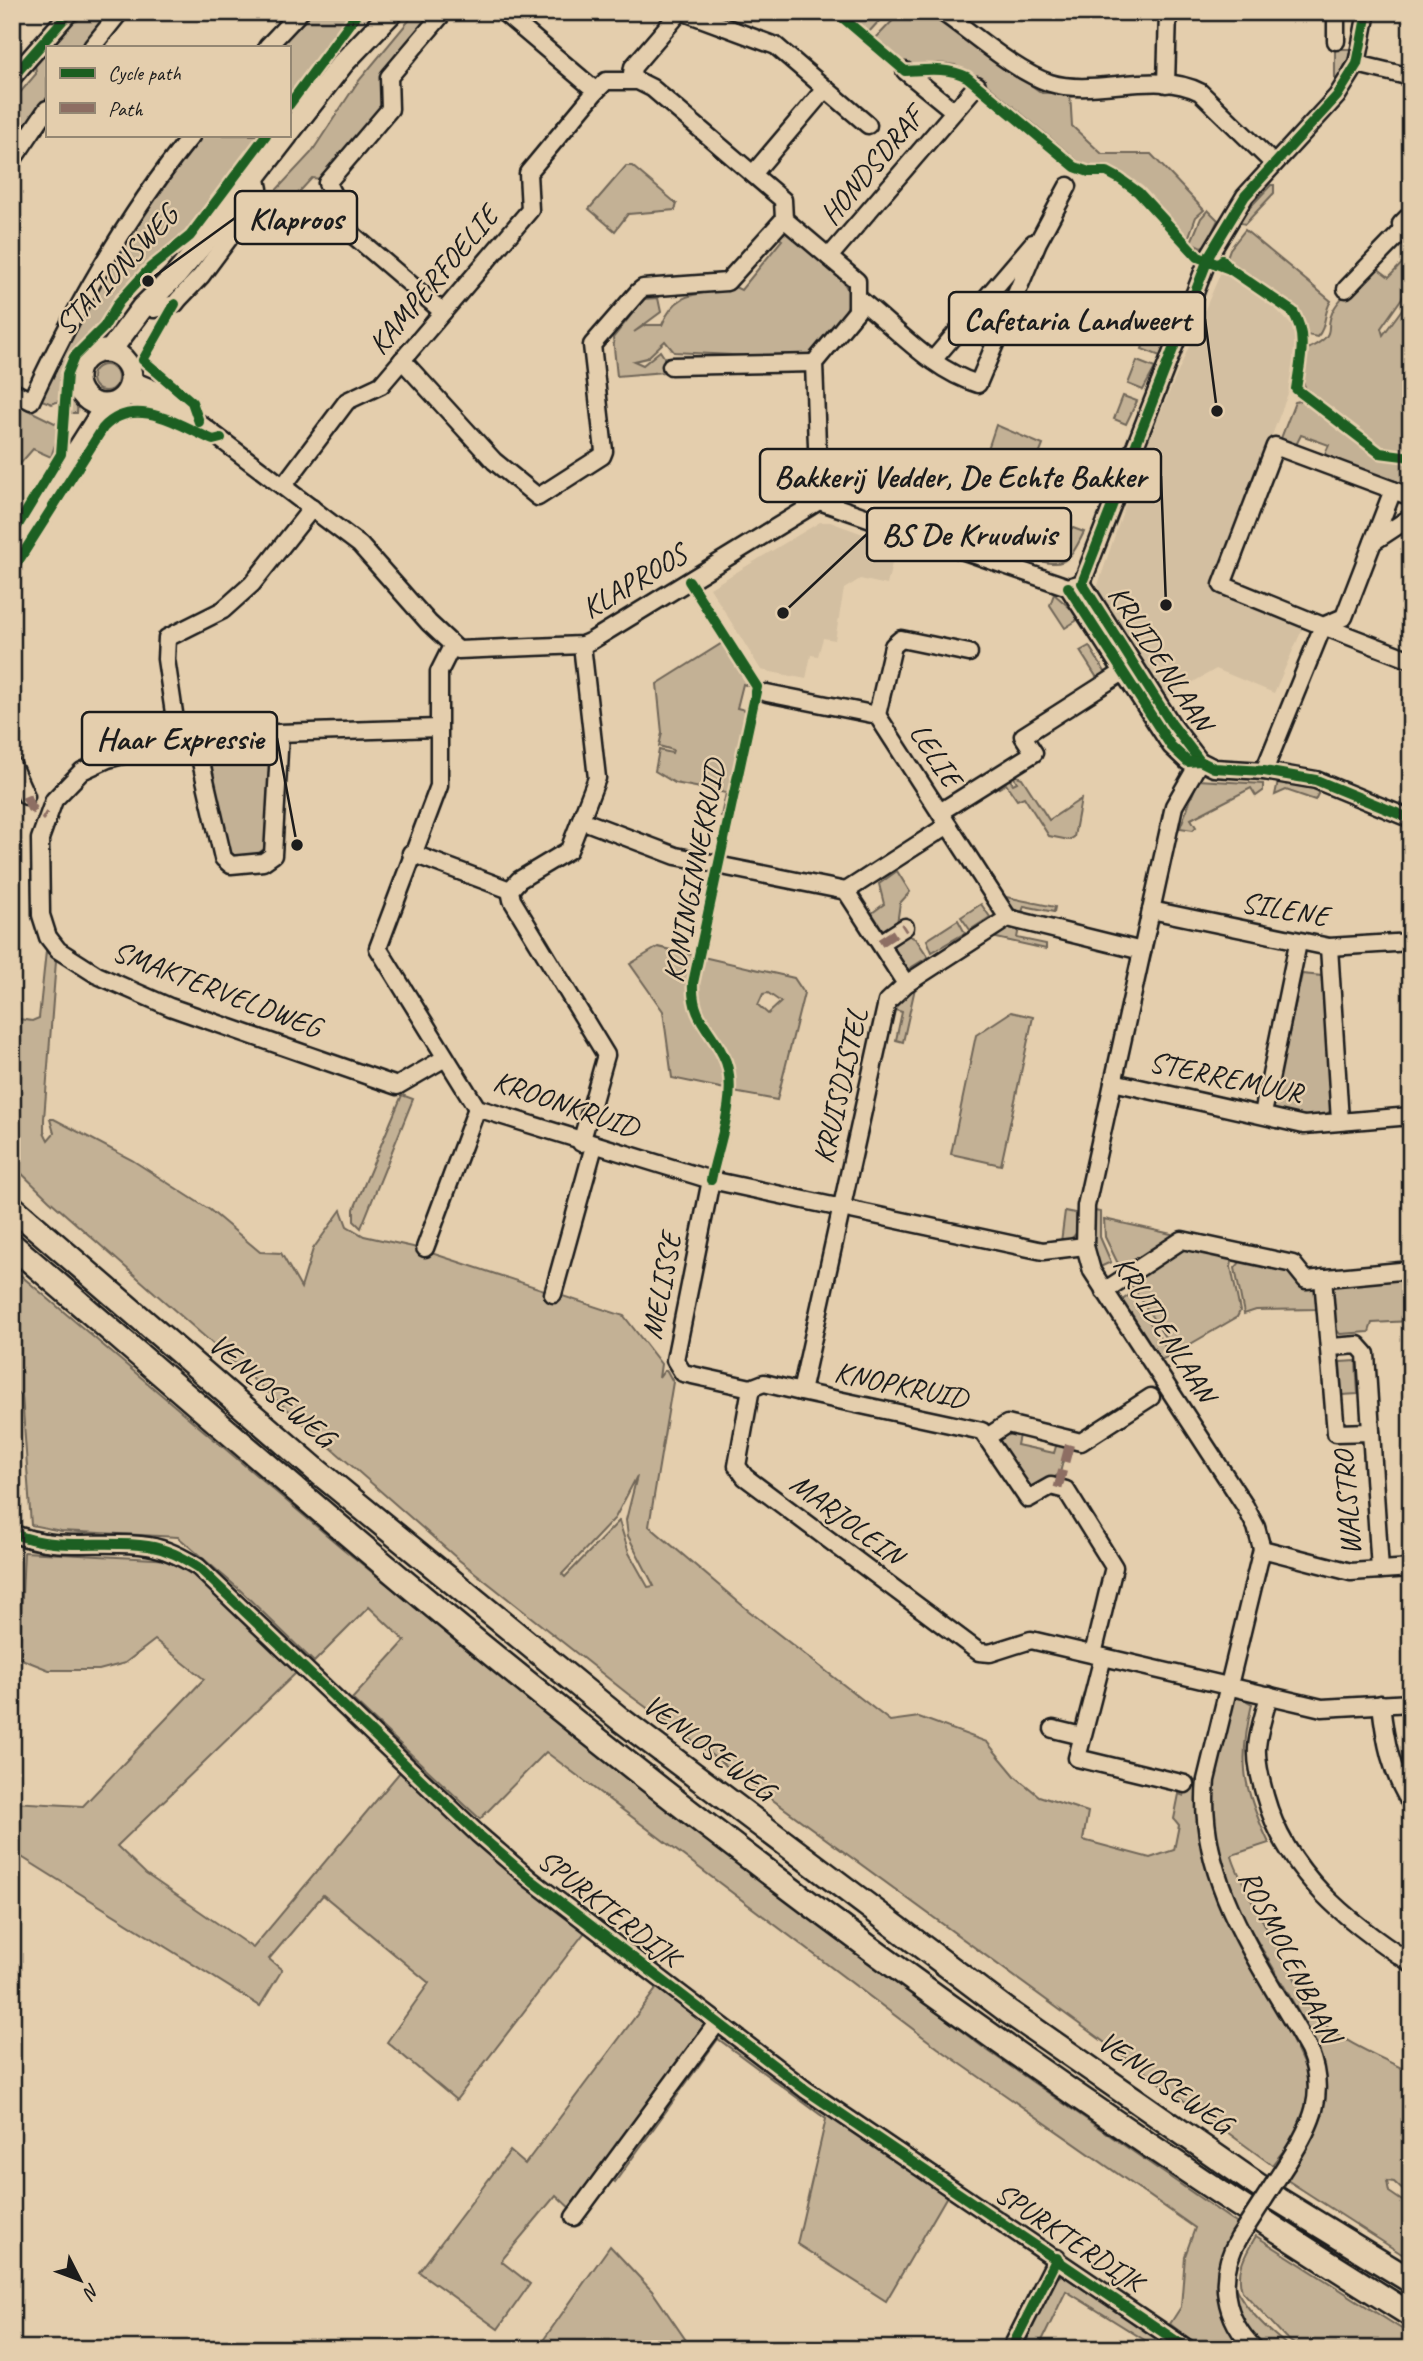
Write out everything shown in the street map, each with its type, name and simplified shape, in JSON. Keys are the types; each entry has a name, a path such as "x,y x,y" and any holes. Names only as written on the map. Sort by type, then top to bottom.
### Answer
{"highway":[{"name":"VENLOSEWEG","path":"12,1207 316,1470 620,1719 1009,2012 1279,2200 1411,2281"},
{"name":"VENLOSEWEG","path":"12,1245 446,1617 601,1741 840,1924 986,2032 1262,2222 1411,2315"}],"main road":[{"name":"STATIONSWEG","path":"290,131 343,63 375,12"},
{"name":"STATIONSWEG","path":"343,63 392,12"},
{"name":"STATIONSWEG","path":"123,372 142,309 157,301 286,136"},
{"path":"12,554 72,454 88,436 106,406 123,372 89,355 79,367 77,383 84,397 97,405 106,406"},
{"path":"72,454 84,397"}],"street":[{"path":"12,78 70,12"},
{"path":"93,46 120,12"},
{"path":"268,46 300,12"},
{"path":"443,312 353,235 327,183 390,109 389,77 444,12"},
{"path":"402,360 494,461 538,497 602,456 604,451 593,345 638,292 643,288 727,282 784,219 783,200 652,88 631,80 606,81 596,91 503,12"},
{"path":"631,80 633,67 682,12 776,46 868,125"},
{"path":"942,12 1026,71 1051,83 1166,83 1190,87 1200,92 1274,164"},
{"path":"1166,83 1168,12"},
{"path":"1336,12 1336,41"},
{"name":"KRUIDENLAAN","path":"1262,1549 1256,1527 1245,1506 1104,1291 1092,1271 1085,1246 1086,1206 1174,806 1200,761 1128,668 1075,585 1207,261 1227,220 1337,96 1357,64 1367,12"},
{"path":"1357,64 1411,77"},
{"name":"HONDSDRAF","path":"905,71 954,111"},
{"name":"HONDSDRAF","path":"830,257 977,85"},
{"path":"753,174 825,89"},
{"name":"KAMPERFOELIE","path":"284,485 347,401 381,385 530,210 528,173 596,91"},
{"path":"12,160 46,110"},
{"path":"12,391 31,401 87,289 118,238 190,136"},
{"path":"858,298 933,360 961,379 978,384 1038,242 1068,186"},
{"path":"1346,289 1402,231 1401,224 1411,214"},
{"path":"784,219 857,281 857,311 814,363 819,501 1075,585"},
{"path":"933,360 1034,242 1038,242"},
{"path":"671,366 814,363"},
{"path":"123,372 182,410 284,485 359,545 452,646"},
{"path":"1411,497 1276,444 1222,585 1411,660"},
{"path":"1264,771 1323,626 1344,617 1393,490"},
{"name":"KLAPROOS","path":"452,646 458,650 582,645 819,501"},
{"path":"312,508 288,542 223,610 167,638 166,659 178,740 195,736 438,729"},
{"path":"1373,542 1411,517"},
{"name":"LELIE","path":"969,653 901,639 893,646 877,715 1008,918"},
{"path":"510,890 519,880 569,850 597,778 582,645"},
{"name":"KROONKRUID","path":"452,646 439,672 439,786 411,853 378,948 477,1108 711,1180 1042,1251 1085,1246"},
{"path":"846,891 1034,752 1023,736 1128,668"},
{"name":"LELIE","path":"767,693 877,715"},
{"path":"195,736 223,859 231,865 263,862 273,855 280,733"},
{"name":"SMAKTERVELDWEG","path":"178,740 108,759 82,771 54,800 40,839 41,915 48,937 58,950 97,975 170,1007 397,1087 445,1058"},
{"path":"1200,761 1214,768 1264,771 1316,780 1411,819"},
{"path":"12,765 26,796"},
{"path":"581,820 676,856 846,891 906,984"},
{"path":"411,853 510,890"},
{"path":"510,890 512,901 606,1055 553,1294"},
{"name":"SILENE","path":"1151,911 1298,943 1329,947 1411,942"},
{"path":"1008,918 1142,951"},
{"name":"KRUISDISTEL","path":"842,1208 887,1002 906,984 1008,918"},
{"path":"880,943 905,927"},
{"path":"1263,1114 1298,943"},
{"path":"1329,947 1340,1121"},
{"name":"STERREMUUR","path":"1113,1082 1304,1125 1411,1116"},
{"path":"425,1248 477,1108"},
{"name":"MELISSE","path":"711,1180 675,1360 683,1373 751,1388"},
{"path":"751,1388 764,1383 802,1392 842,1208"},
{"path":"1104,1291 1182,1240 1293,1264 1306,1280 1411,1270"},
{"name":"WALSTRO","path":"1323,1278 1331,1347 1336,1433 1371,1432"},
{"name":"WALSTRO","path":"1331,1347 1358,1345 1366,1354 1380,1570"},
{"name":"MARJOLEIN","path":"751,1388 737,1466 745,1477 979,1652 990,1653 1031,1640 1322,1708 1411,1703"},
{"name":"KNOPKRUID","path":"802,1392 982,1431 1028,1499 1051,1486 1066,1490 1114,1567 1098,1656"},
{"name":"KNOPKRUID","path":"987,1437 1007,1424 1081,1442 1151,1397"},
{"name":"SPURKTERDIJK","path":"12,1533 46,1544 147,1546 176,1553 198,1567 478,1835 530,1879 806,2090 1188,2349"},
{"path":"1262,1549 1351,1572 1411,1568"},
{"name":"ROSMOLENBAAN","path":"1255,2349 1236,2325 1225,2290 1230,2255 1314,2118 1318,2097 1316,2071 1309,2050 1229,1908 1213,1866 1203,1807 1206,1780 1262,1549"},
{"path":"1098,1656 1077,1758 1185,1784"},
{"path":"1269,1695 1257,1748 1270,1812 1284,1844 1303,1874 1331,1903 1411,1963"},
{"path":"1381,1704 1387,1751 1400,1787 1411,1804"},
{"path":"1053,1728 1082,1736"},
{"path":"574,2217 717,2023"},
{"path":"1012,2349 1057,2258"}],"shaded area":[{"path":"85,12 116,12 88,46 57,46 54,43 71,22 77,21"},
{"path":"307,12 354,12 290,100 290,46 274,46"},
{"path":"416,12 434,12 380,76 381,104 377,114 321,179 312,178 266,228 256,218 267,200 311,153 357,83"},
{"path":"842,12 871,12 880,20 867,34"},
{"path":"901,12 929,12 1042,93 1070,92 1072,126 1102,154 1151,154 1204,210 1196,217 1188,239 1129,180 1112,171 1084,166 985,83 955,65 938,63 906,66 874,40"},
{"path":"1335,49 1353,49 1336,83 1335,82"},
{"path":"46,51 46,98 12,149 12,102 36,74 35,64"},
{"path":"196,136 262,136 194,227 150,264 115,303 98,329 71,354 64,371 61,400 52,404 39,399 122,240"},
{"path":"626,166 632,166 677,204 675,210 628,214 615,231 589,209"},
{"path":"1274,185 1274,193 1245,224 1236,222"},
{"path":"1208,210 1218,220 1206,245 1201,247 1191,242 1201,218"},
{"path":"1245,230 1331,301 1317,337 1307,335 1303,323 1285,301 1226,260 1230,249"},
{"path":"784,233 790,234 828,265 845,284 849,293 849,302 842,316 810,355 770,357 674,352 665,341 647,358 634,361 643,365 660,351 664,357 664,372 617,376 613,338 644,299 658,298 661,312 634,332 645,325 662,325 675,304 683,298 735,287 741,290 782,240 778,237"},
{"path":"1411,254 1411,285 1381,328 1383,335 1411,297 1411,452 1390,451 1374,443 1308,394 1303,382 1306,350 1324,339 1329,331 1329,322 1335,307 1373,265 1389,277"},
{"path":"1221,272 1273,306 1295,329 1292,383 1214,587 1305,623 1274,693 1216,669 1165,698 1101,601 1098,585 1141,458"},
{"path":"1150,326 1170,334 1160,356 1142,349"},
{"path":"110,331 117,335 85,354 75,364 103,332"},
{"path":"1137,361 1155,368 1143,390 1128,384"},
{"path":"105,365 114,369 118,378 114,387 105,391 96,387 92,378 96,369"},
{"path":"71,376 77,413 71,413 68,405"},
{"path":"1123,396 1137,401 1126,424 1114,419"},
{"path":"1303,400 1369,449 1411,462 1411,489 1323,458 1329,445 1301,435 1295,447 1280,441 1295,402"},
{"path":"12,402 61,426 51,457 33,449 12,473"},
{"path":"996,425 1043,445 1037,460 998,480 980,473"},
{"path":"820,522 830,522 896,546 887,585 860,579 844,589 835,640 823,638 818,656 811,655 806,679 761,670 710,588"},
{"path":"1073,528 1084,532 1073,552 1063,562 1048,563 1026,558 1030,545 1036,555 1070,540 1065,529"},
{"path":"1054,594 1077,614 1076,621 1065,628 1050,605"},
{"path":"724,642 751,687 743,684 737,708 749,711 726,818 721,816 726,793 675,783 655,771 659,750 672,753 673,750 659,746 662,733 657,684"},
{"path":"1089,646 1107,675 1099,681 1080,651"},
{"path":"267,739 275,747 267,801 270,804 266,847 257,855 233,856 225,850 216,808 219,804 205,748 210,742"},
{"path":"1012,774 1022,778 1049,820 1081,799 1074,837 1069,840 1049,836 1024,797 1017,800 1006,784 999,788 997,784 1008,777 1013,784 1017,782"},
{"path":"1198,780 1263,784 1263,791 1256,796 1251,788 1191,819 1196,827 1193,830 1180,828"},
{"path":"1278,781 1320,790 1315,800 1286,790 1275,795"},
{"path":"897,871 910,892 900,903 897,924 884,932 872,913 884,904 879,884"},
{"path":"1001,896 1055,907 1054,912 1024,906 1021,916 1013,913"},
{"path":"981,904 990,917 970,930 961,917"},
{"path":"958,920 965,933 932,952 927,940"},
{"path":"1019,927 1017,938 1046,944 1046,949 992,937 1006,928"},
{"path":"908,935 916,939 928,957 907,970 892,945"},
{"path":"658,947 693,955 688,1000 692,1015 720,1059 726,1079 725,1089 672,1078 663,1011 630,964"},
{"path":"46,951 56,961 44,1119 44,1132 48,1140 54,1133 50,1119 54,1119 132,1160 210,1210 260,1252 281,1253 301,1288 313,1249 341,1210 347,1226 364,1236 413,1247 624,1316 661,1364 659,1378 667,1371 673,1382 649,1526 749,1611 890,1721 919,1717 987,1742 1016,1777 1039,1796 1088,1812 1083,1840 1150,1858 1174,1850 1179,1825 1174,1819 1179,1794 1184,1796 1187,1782 1199,1780 1199,1820 1206,1859 1218,1896 1308,2075 1307,2103 1301,2124 1272,2165 628,1694 459,1560 49,1200 12,1164 12,1018 32,1021 39,1018","holes":["637,1476 626,1520 628,1536 654,1586 648,1587 629,1553 619,1521 565,1577 562,1574 615,1518"]},
{"path":"703,957 794,978 804,993 777,1100 733,1092 734,1080 727,1060 703,1022 697,1005 697,984","holes":["768,993 781,1002 768,1014 758,1005 763,994"]},
{"path":"1302,974 1322,976 1331,1110 1327,1114 1305,1117 1276,1111 1273,1106"},
{"path":"915,988 903,1042 896,1040 902,1012 892,1009 893,1003"},
{"path":"1011,1012 1033,1017 1001,1165 951,1154 976,1035"},
{"path":"402,1095 413,1099 361,1228 354,1221 354,1209"},
{"path":"1090,1210 1100,1212 1100,1237 1111,1262 1098,1268 1090,1230"},
{"path":"1065,1211 1080,1214 1074,1236 1061,1242"},
{"path":"1104,1219 1176,1235 1122,1272 1105,1237"},
{"path":"1188,1246 1233,1257 1231,1267 1240,1311 1237,1317 1175,1353 1129,1281 1177,1249"},
{"path":"1241,1261 1291,1269 1316,1290 1317,1309 1256,1310 1244,1314 1235,1268"},
{"path":"12,1268 341,1547 615,1769 984,2048 1239,2225 1224,2256 1218,2289 1224,2320 1245,2349 1203,2349 1170,2324 1181,2307 1185,2256 1195,2228 938,2048 546,1752 480,1819 352,1699 405,1641 369,1607 314,1662 240,1590 178,1537 61,1531 31,1525 22,1395 12,1391"},
{"path":"1411,1277 1411,1321 1372,1323 1369,1332 1340,1334 1335,1328 1332,1289 1339,1283"},
{"path":"1131,1294 1171,1355 1161,1360 1131,1313 1124,1312 1118,1303"},
{"path":"1356,1361 1358,1394 1342,1395 1340,1362"},
{"path":"1009,1433 1019,1435 1017,1445 1054,1453 1057,1443 1067,1445 1060,1473 1039,1489 1029,1488 997,1441"},
{"path":"24,1552 173,1560 192,1573 297,1672 117,1846 146,1874 253,1948 400,1772 500,1865 585,1932 456,2100 387,2042 429,1983 323,1895 269,1959 282,1970 260,2006 12,1851 12,1802 83,1806 204,1679 155,1640 125,1663 99,1670 49,1670 19,1658"},
{"path":"1249,1695 1247,1701 1252,1704 1245,1743 1246,1775 1253,1806 1269,1843 1232,1855 1245,1887 1274,1942 1325,2025 1355,2045 1411,2073 1411,2198 1394,2182 1387,2181 1389,2192 1411,2207 1411,2260 1284,2178 1318,2123 1323,2103 1321,2071 1311,2038 1295,2005 1236,1904 1222,1869 1213,1835 1212,1800 1217,1766 1233,1699"},
{"path":"657,1988 707,2026 574,2212 556,2195 501,2261 530,2284 498,2329 419,2272 510,2151 525,2164"},
{"path":"718,2034 947,2196 886,2301 797,2244 826,2119 718,2039 615,2182 607,2175"},
{"path":"1256,2236 1411,2335 1411,2349 1300,2349 1285,2337 1242,2291 1241,2269"},
{"path":"610,2246 652,2291 692,2349 537,2349"},
{"path":"1068,2271 1180,2349 1159,2349 1066,2291 1038,2349 1023,2349 1054,2280"},
{"path":"1234,2285 1259,2320 1292,2349 1267,2349 1260,2342 1240,2313"}],"marked path":[{"path":"26,796 31,808 46,817"},
{"path":"880,943 905,927"},
{"path":"1058,1488 1071,1439"}],"cycle path":[{"path":"12,78 70,12"},
{"path":"290,104 358,12"},
{"path":"836,12 905,71 944,70 967,77 1075,167 1089,172 1107,172 1138,192 1198,257 1230,269"},
{"path":"1367,12 1357,64 1337,96 1245,196 1210,254 1082,583 1171,723 1200,761 1214,768 1264,771 1316,780 1411,819"},
{"path":"12,535 61,454 67,374 74,357 104,327 119,302 150,268 190,236 265,136"},
{"path":"1222,260 1230,269 1293,312 1302,340 1296,389 1380,453 1411,457"},
{"path":"175,304 143,360 192,402 199,422"},
{"path":"12,571 103,428 115,418 128,413 142,413 171,421 213,440 221,438"},
{"name":"KONINGINNEKRUID","path":"689,581 757,687 693,983 693,996 699,1017 721,1051 729,1076 726,1121 711,1180"},
{"path":"1068,587 1171,746 1188,762 1200,761"},
{"path":"12,1533 29,1539 62,1544 148,1546 174,1554 198,1567 478,1834 530,1879 806,2090 1188,2349"},
{"path":"1011,2349 1057,2258"}],"place":[{"name":"Klaproos","path":"148,281"},
{"name":"Cafetaria Landweert","path":"1217,411"},
{"name":"Bakkerij Vedder, De Echte Bakker","path":"1166,605"},
{"name":"BS De Kruudwis","path":"783,613"},
{"name":"Haar Expressie","path":"297,845"}]}
